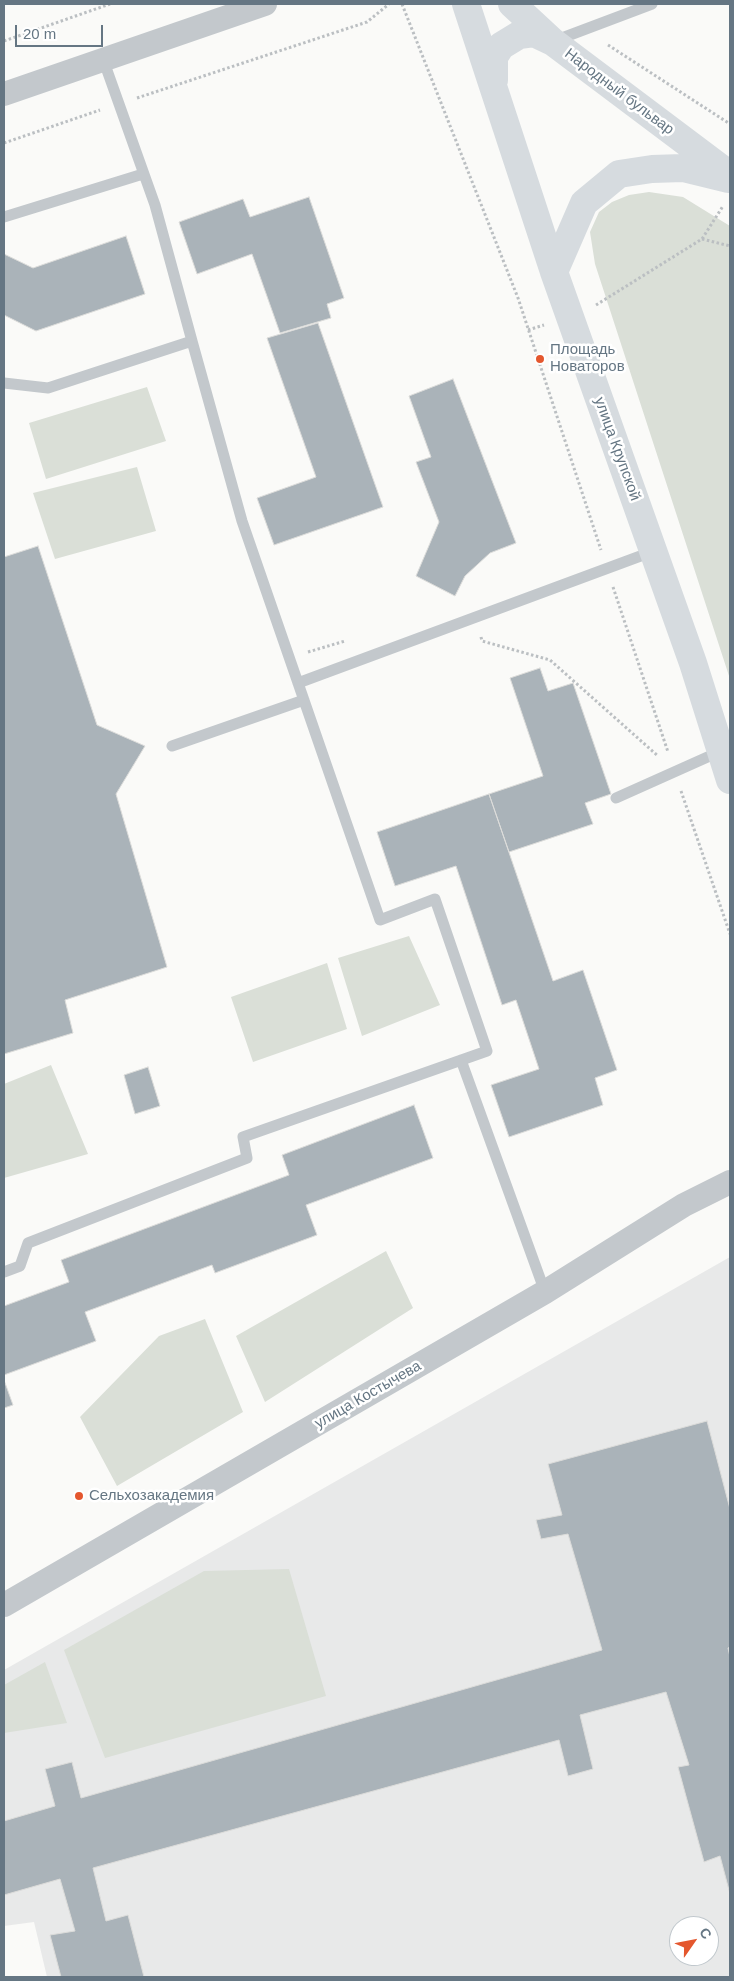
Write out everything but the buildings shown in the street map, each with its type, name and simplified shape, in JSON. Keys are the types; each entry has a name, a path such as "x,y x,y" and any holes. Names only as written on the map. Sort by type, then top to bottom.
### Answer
{"street":[{"path":"4,94 265,4"},
{"name":"улица Крупской","path":"466,4 494,84 569,316 694,663 730,780"},
{"name":"Народный бульвар","path":"512,4 553,42 730,175"},
{"path":"494,84 494,57 501,46 519,35 534,33 553,42"},
{"path":"554,272 584,204 619,174 652,169 683,168 728,191"},
{"name":"улица Костычева","path":"4,1606 545,1292 684,1205 730,1182"}],"lane":[{"path":"553,42 652,4"},
{"path":"4,1272 20,1266 28,1243 247,1158 243,1137 486,1051 435,899 380,920 242,520 154,205 103,59"},
{"path":"4,217 144,174"},
{"path":"4,383 48,388 192,342"},
{"path":"298,683 654,551"},
{"path":"172,746 304,700"},
{"path":"616,798 721,752"},
{"path":"461,1060 545,1292"}],"path":[{"path":"4,41 110,4"},
{"path":"4,143 367,22 389,4"},
{"path":"402,4 496,241 528,330 606,568 730,934"},
{"path":"586,30 730,124"},
{"path":"528,330 593,308 702,239 728,191"},
{"path":"702,239 730,246"},
{"path":"474,617 482,641 550,660 675,772"}],"shaded area":[{"path":"649,192 683,197 730,226 730,679 595,264 590,232 599,212 612,202 629,195"},
{"path":"147,387 166,441 46,479 29,423"},
{"path":"137,467 156,531 55,559 33,493"},
{"path":"409,936 440,1005 362,1036 338,958"},
{"path":"327,963 347,1029 253,1062 231,997"},
{"path":"51,1065 88,1154 4,1178 4,1084"},
{"path":"386,1251 413,1308 265,1402 236,1336"},
{"path":"730,1257 730,1977 47,1977 34,1922 4,1926 4,1670"},
{"path":"205,1319 243,1412 117,1486 80,1417 159,1336"},
{"path":"289,1569 326,1696 105,1758 64,1650 204,1571"},
{"path":"45,1662 67,1723 4,1733 4,1685"}],"place":[{"name":"Площадь Новаторов","path":"540,359"},
{"name":"Сельхозакадемия","path":"79,1496"}]}
